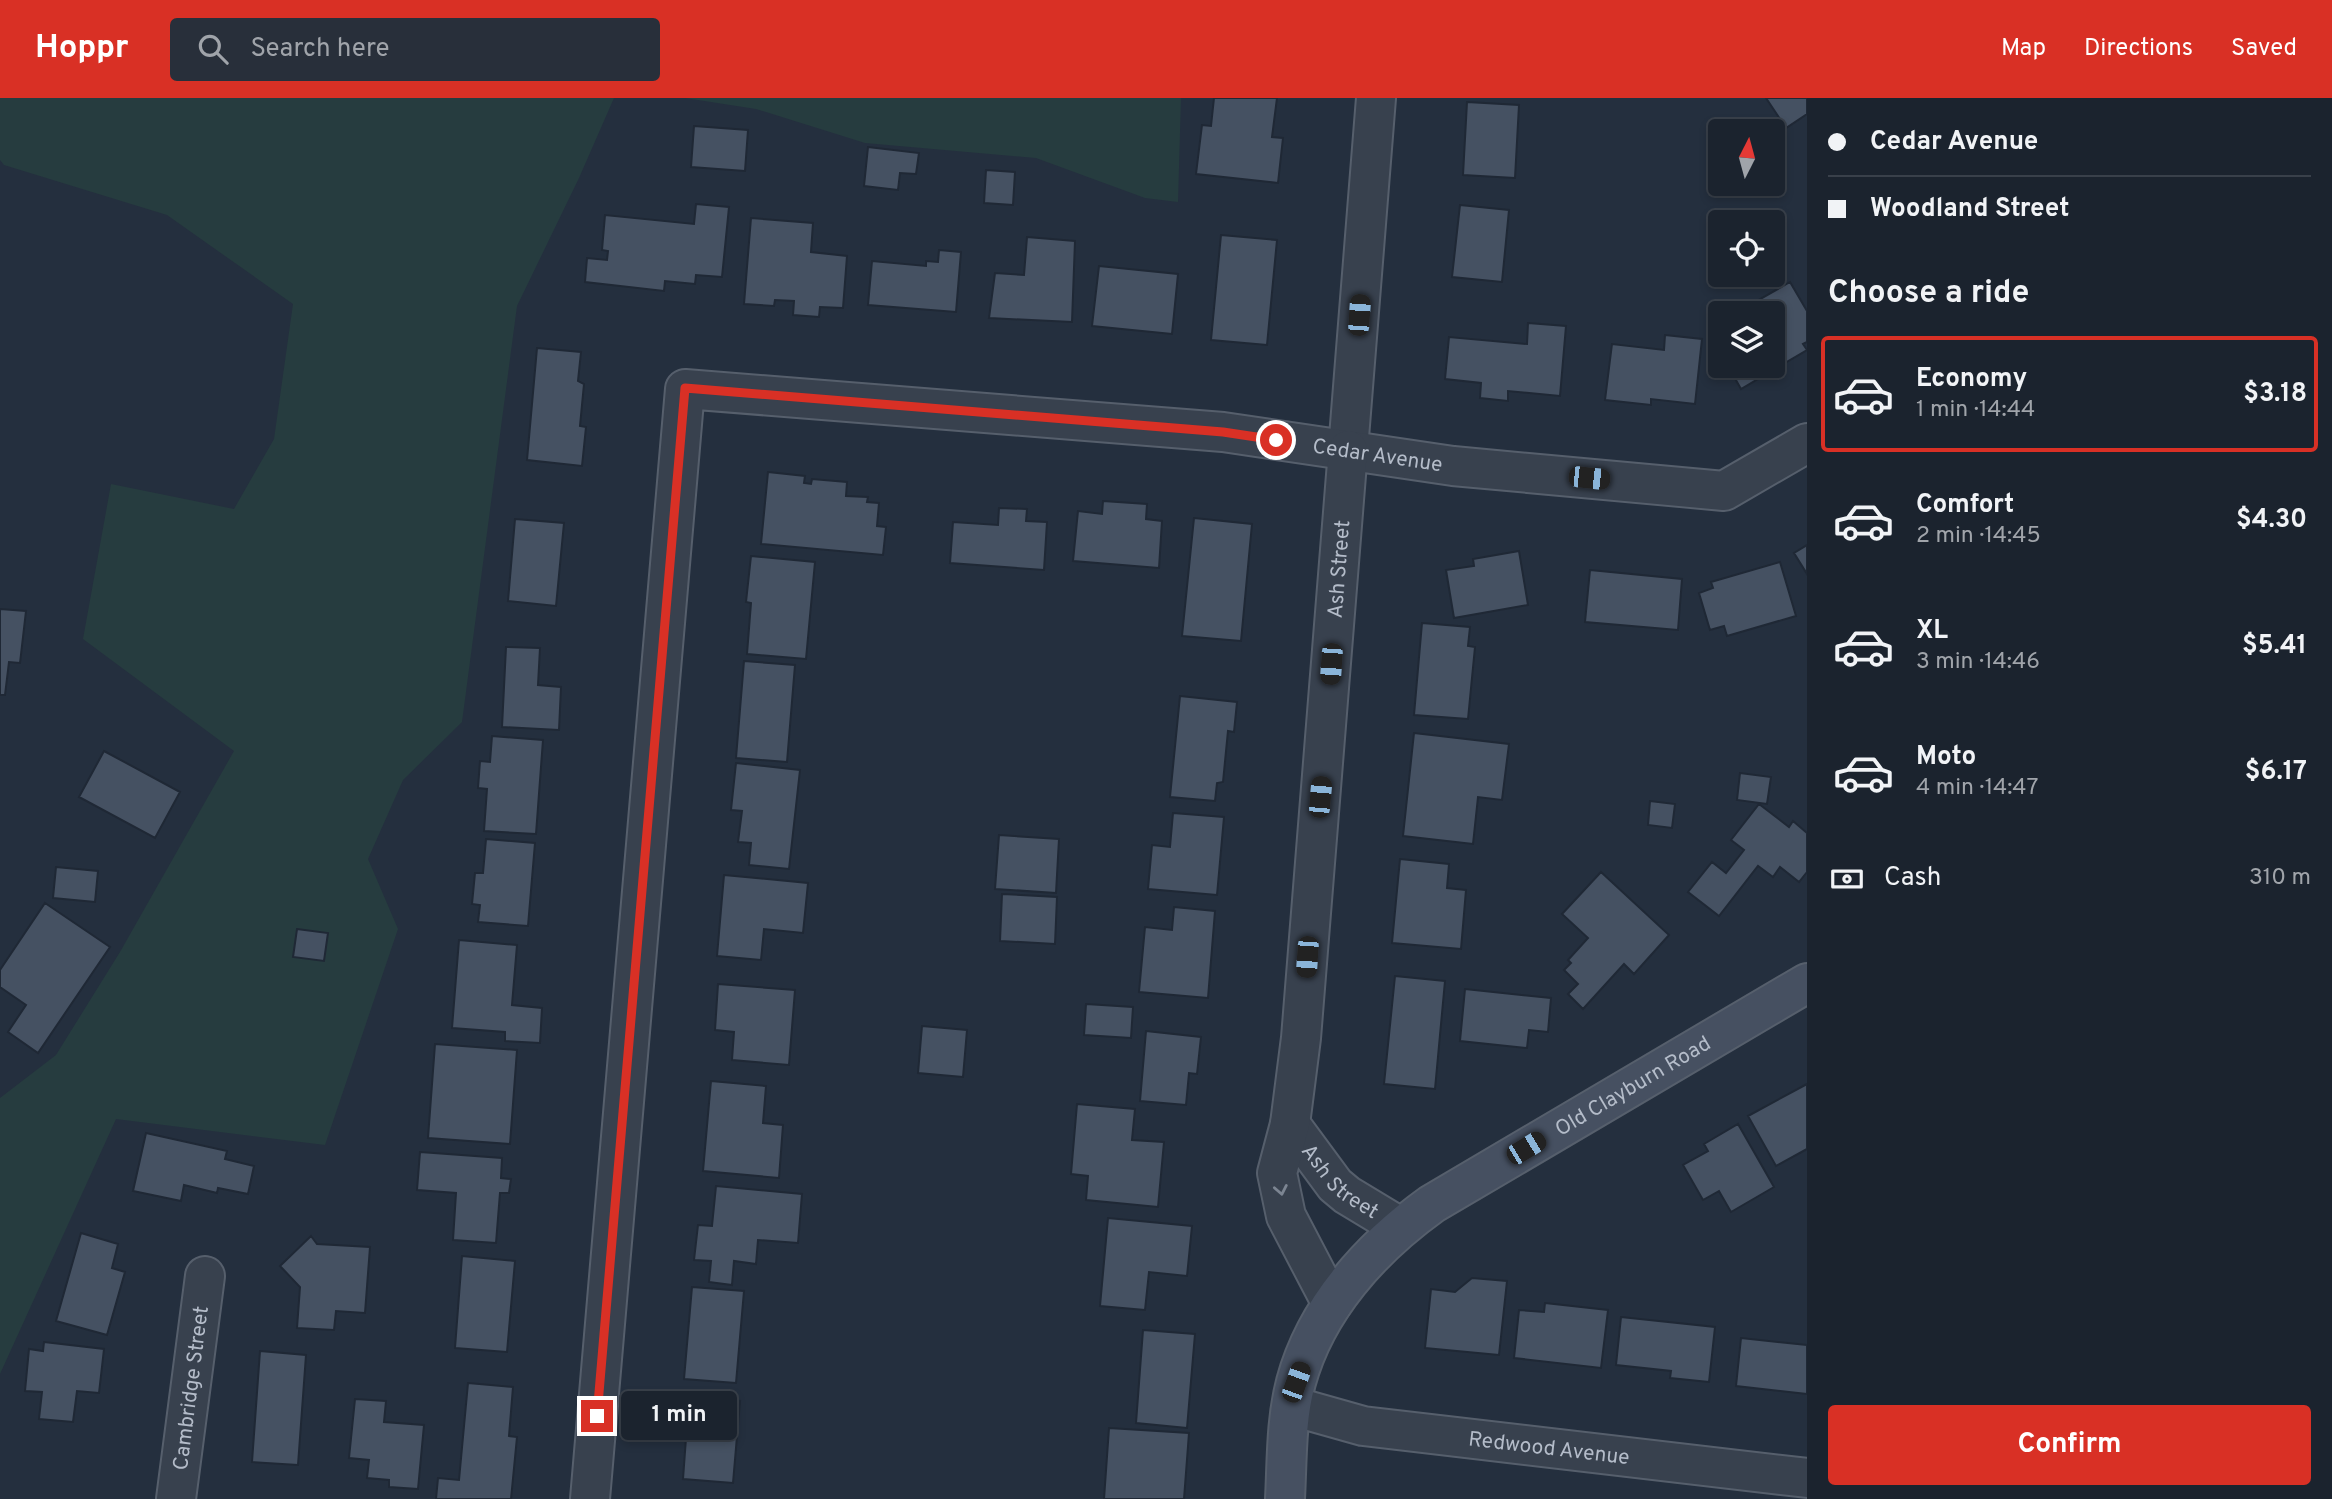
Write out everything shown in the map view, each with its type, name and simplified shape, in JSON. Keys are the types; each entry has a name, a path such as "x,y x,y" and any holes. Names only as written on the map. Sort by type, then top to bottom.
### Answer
{"main road":[{"name":"Old Clayburn Road","path":"1332,1304 1360,1268 1400,1227 1432,1204 1807,982"},
{"path":"1285,1499 1296,1382 1332,1304"}],"street":[{"name":"Ash Street","path":"1332,1304 1286,1216 1277,1173 1290,1124 1302,1024 1376,98"},
{"name":"Cedar Avenue","path":"590,1499 685,388 1223,432 1453,466 1724,491 1807,443"},
{"name":"Ash Street","path":"1290,1124 1335,1185 1400,1227"},
{"name":"Cambridge Street","path":"176,1499 205,1276"},
{"name":"Redwood Avenue","path":"1292,1406 1363,1426 1807,1478"}],"green space":[{"path":"0,98 614,98 517,306 462,722 403,780 368,859 398,929 325,1145 116,1119 0,1374 0,1098 56,1055 120,952 234,751 83,639 111,484 234,509 274,439 293,304 167,215 4,165 0,160"},
{"path":"685,98 1181,98 1178,202 1145,198 1036,158 865,143 756,109"}],"building":[{"path":"1214,98 1277,98 1272,137 1283,138 1278,183 1196,174 1202,125 1211,126"},
{"path":"1766,98 1807,98 1807,114 1786,128 1785,119 1780,119"},
{"path":"1467,102 1519,105 1515,178 1463,175"},
{"path":"694,126 748,130 745,171 691,167"},
{"path":"868,147 919,153 916,174 900,173 898,190 864,186"},
{"path":"986,170 1015,172 1013,205 984,203"},
{"path":"696,204 729,207 722,277 696,275 695,284 665,281 664,291 585,282 587,258 607,260 608,251 602,250 605,215 694,224"},
{"path":"1460,205 1509,210 1502,282 1452,277"},
{"path":"751,218 813,223 811,252 847,256 843,308 820,307 819,317 793,315 794,301 775,300 774,306 744,304"},
{"path":"1221,235 1277,240 1267,345 1211,340"},
{"path":"1027,237 1075,241 1072,322 989,318 995,273 1024,275"},
{"path":"939,250 961,252 956,312 868,305 872,261 926,266 926,261 938,262"},
{"path":"1099,266 1178,274 1172,334 1092,326"},
{"path":"1790,282 1807,311 1807,342 1803,344 1807,350 1785,363 1785,301 1757,301"},
{"path":"1528,323 1566,326 1560,396 1508,391 1508,401 1480,398 1481,383 1445,379 1449,337 1527,344"},
{"path":"1665,335 1702,339 1695,404 1651,399 1651,405 1605,400 1612,344 1664,350"},
{"path":"537,348 581,352 578,381 584,384 580,426 586,427 582,466 527,460"},
{"path":"1735,378 1760,378 1741,389"},
{"path":"768,472 805,476 804,483 811,484 812,479 847,482 846,496 868,497 867,502 879,503 877,526 886,527 883,555 761,544"},
{"path":"1103,501 1147,504 1146,519 1162,521 1159,568 1073,561 1078,511 1102,514"},
{"path":"999,508 1027,509 1026,521 1047,522 1044,570 950,563 953,522 998,525"},
{"path":"1194,518 1252,524 1241,641 1182,636"},
{"path":"515,519 564,523 556,606 508,601"},
{"path":"1807,545 1807,574 1794,553"},
{"path":"1519,551 1528,605 1454,618 1446,570 1474,566 1473,559"},
{"path":"751,556 815,562 806,659 747,654 751,603 746,602"},
{"path":"1780,562 1796,616 1727,636 1724,626 1710,630 1699,593 1713,588 1711,582"},
{"path":"1590,570 1682,579 1678,630 1585,622"},
{"path":"0,609 26,611 20,663 9,662 5,695 0,695"},
{"path":"1422,623 1470,627 1468,646 1475,647 1468,719 1414,715"},
{"path":"506,647 540,648 538,685 561,687 559,730 502,727"},
{"path":"744,661 795,665 787,762 736,758"},
{"path":"1180,696 1237,702 1234,732 1228,731 1223,782 1217,783 1215,801 1170,797"},
{"path":"1414,733 1509,744 1502,800 1478,797 1473,844 1403,836"},
{"path":"492,736 543,740 536,834 484,831 487,789 478,788 480,761 490,762"},
{"path":"104,751 180,792 155,838 79,797"},
{"path":"736,763 800,770 789,869 749,865 751,843 738,842 742,811 731,810"},
{"path":"1740,773 1771,777 1767,804 1737,800"},
{"path":"1650,801 1675,804 1672,828 1648,825"},
{"path":"1759,804 1789,827 1793,821 1807,833 1807,872 1799,882 1780,867 1773,877 1758,866 1719,916 1688,892 1712,862 1726,873 1744,850 1731,840"},
{"path":"1173,813 1224,817 1217,895 1148,889 1152,845 1170,847"},
{"path":"999,835 1059,839 1056,893 995,889"},
{"path":"486,839 535,843 528,926 478,922 480,905 472,904 475,873 483,873"},
{"path":"1400,859 1449,864 1447,888 1466,890 1461,949 1392,943"},
{"path":"56,867 98,871 95,902 53,898"},
{"path":"1601,872 1669,935 1634,974 1624,964 1583,1009 1568,994 1578,984 1564,970 1571,963 1568,960 1588,938 1562,914"},
{"path":"724,875 808,883 803,933 764,929 761,960 717,956"},
{"path":"1002,894 1057,897 1055,944 1000,941"},
{"path":"45,903 110,947 38,1053 8,1032 26,1005 0,987 0,970"},
{"path":"1174,907 1215,911 1208,998 1139,992 1145,927 1172,930"},
{"path":"297,929 328,933 324,961 293,957"},
{"path":"459,940 517,945 512,1005 542,1008 540,1043 505,1041 505,1032 452,1028"},
{"path":"1395,976 1445,981 1435,1089 1384,1084"},
{"path":"718,984 795,990 789,1065 732,1060 734,1032 715,1030"},
{"path":"1465,989 1551,998 1548,1032 1529,1030 1527,1048 1460,1041"},
{"path":"1086,1004 1133,1007 1131,1038 1084,1035"},
{"path":"922,1026 967,1030 963,1077 918,1073"},
{"path":"1146,1031 1201,1037 1197,1074 1189,1073 1186,1105 1140,1101"},
{"path":"435,1044 517,1050 510,1144 428,1138"},
{"path":"711,1081 766,1086 763,1123 783,1125 779,1178 703,1171"},
{"path":"1807,1084 1807,1149 1776,1166 1748,1116"},
{"path":"1077,1104 1135,1109 1132,1140 1164,1142 1158,1207 1086,1200 1088,1176 1071,1174"},
{"path":"1738,1124 1774,1187 1731,1212 1719,1191 1703,1200 1683,1165 1708,1151 1704,1144"},
{"path":"146,1133 227,1151 225,1159 254,1166 248,1194 218,1188 217,1193 184,1185 181,1201 133,1191"},
{"path":"420,1152 502,1158 501,1178 511,1179 509,1193 500,1193 496,1243 453,1240 456,1193 417,1190"},
{"path":"716,1186 802,1194 798,1243 758,1240 756,1264 734,1261 732,1285 709,1282 711,1261 694,1260 698,1225 712,1226"},
{"path":"1108,1218 1192,1226 1187,1276 1149,1272 1145,1310 1100,1306"},
{"path":"81,1233 118,1244 112,1268 125,1272 107,1335 56,1321"},
{"path":"311,1236 317,1244 370,1247 365,1313 336,1311 334,1330 297,1328 300,1287 280,1266"},
{"path":"462,1256 515,1261 507,1352 455,1348"},
{"path":"1472,1278 1507,1281 1499,1355 1425,1348 1431,1289 1455,1292"},
{"path":"692,1287 744,1291 736,1383 684,1379"},
{"path":"1545,1303 1608,1310 1601,1368 1514,1358 1519,1310 1544,1312"},
{"path":"1621,1317 1715,1327 1709,1382 1670,1378 1671,1371 1616,1365"},
{"path":"1143,1330 1195,1334 1187,1428 1136,1423"},
{"path":"1741,1338 1807,1345 1807,1394 1736,1386"},
{"path":"44,1342 104,1349 99,1393 77,1391 73,1422 39,1419 42,1392 25,1391 29,1349 43,1351"},
{"path":"260,1351 306,1355 298,1465 252,1462"},
{"path":"468,1383 513,1387 509,1436 517,1437 511,1499 436,1499 438,1478 459,1480"},
{"path":"689,1397 740,1401 733,1483 683,1479"},
{"path":"355,1399 386,1401 384,1422 424,1425 418,1489 389,1487 389,1480 367,1478 369,1460 349,1458"},
{"path":"1109,1428 1189,1433 1184,1499 1104,1499"}],"route":[{"path":"597,1416 685,388 1223,432 1276,440"}]}
